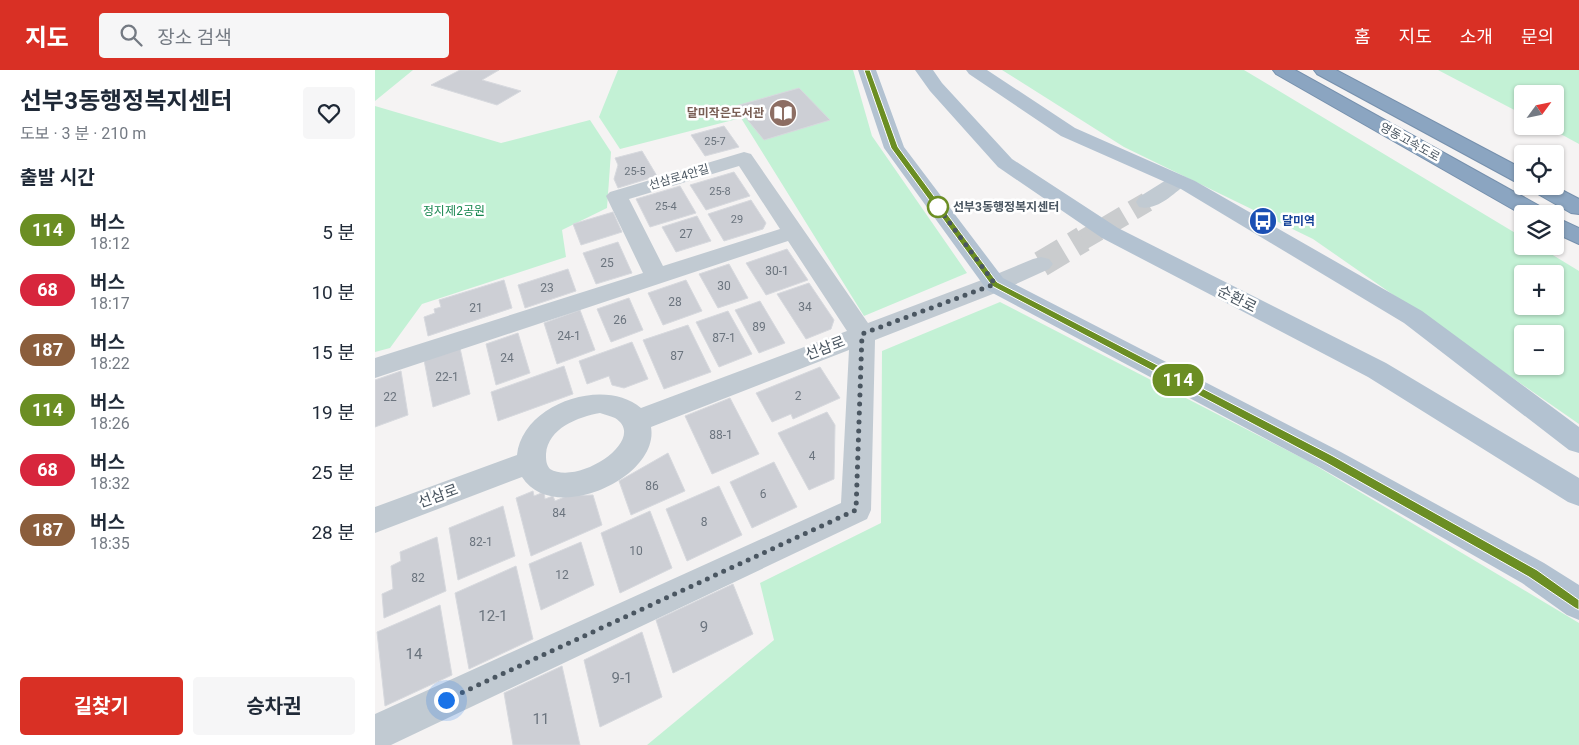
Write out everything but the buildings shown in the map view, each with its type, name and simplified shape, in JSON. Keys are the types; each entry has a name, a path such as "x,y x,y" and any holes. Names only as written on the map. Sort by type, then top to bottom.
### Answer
{"highway":[{"name":"영동고속도로","path":"1282,70 1521,205"},
{"name":"영동고속도로","path":"1323,70 1514,173"},
{"path":"1555,195 1579,208"},
{"path":"1564,229 1579,237"}],"main road":[{"path":"867,70 894,148 995,284 1329,459 1533,573 1579,604"},
{"name":"순환로","path":"924,70 935,87 1005,162 1110,234 1377,370 1579,493"},
{"path":"975,70 1068,132 1178,181 1413,317 1579,442"}],"street":[{"name":"선삼로4안길","path":"657,277 617,196 744,158 862,334"},
{"path":"1147,202 1178,181"},
{"path":"375,368 793,232"},
{"name":"선삼로","path":"637,422 995,284 1041,264"},
{"path":"375,733 856,510 862,334"},
{"path":"601,403 616,405 629,412 637,422 639,433 636,446 620,465 596,480 578,485 560,486 546,482 535,474 530,462 531,449 538,435 550,422 574,409 601,403"},
{"name":"선삼로","path":"375,520 530,462"}],"green space":[{"path":"375,70 413,70 375,101"},
{"path":"618,70 853,70 872,136 967,273 864,316 741,118 620,149 599,117"},
{"path":"1002,70 1244,70 1514,232 1514,255 1553,255 1579,271 1579,424 1313,239 1124,147"},
{"path":"1438,70 1579,70 1579,144 1562,135 1564,85 1514,85 1514,110"},
{"name":"정지제2공원","path":"375,106 501,143 590,120 611,152 607,208 562,230 566,257 422,304 390,348 375,352"},
{"path":"1000,302 1308,461 1579,623 1579,745 647,745 774,640 760,583 881,523 882,351"}],"tunnel":[{"path":"1081,241 1147,202"},
{"path":"1041,264 1083,239"}],"bus line":[{"name":"114","path":"867,70 894,148 995,284 1329,459 1533,573 1579,604"}],"place":[{"name":"달미작은도서관","path":"783,113"},
{"name":"선부3동행정복지센터","path":"938,207"},
{"name":"달미역","path":"1263,221"}],"route":[{"path":"446,700 856,510 862,334 995,284 938,207"}]}
